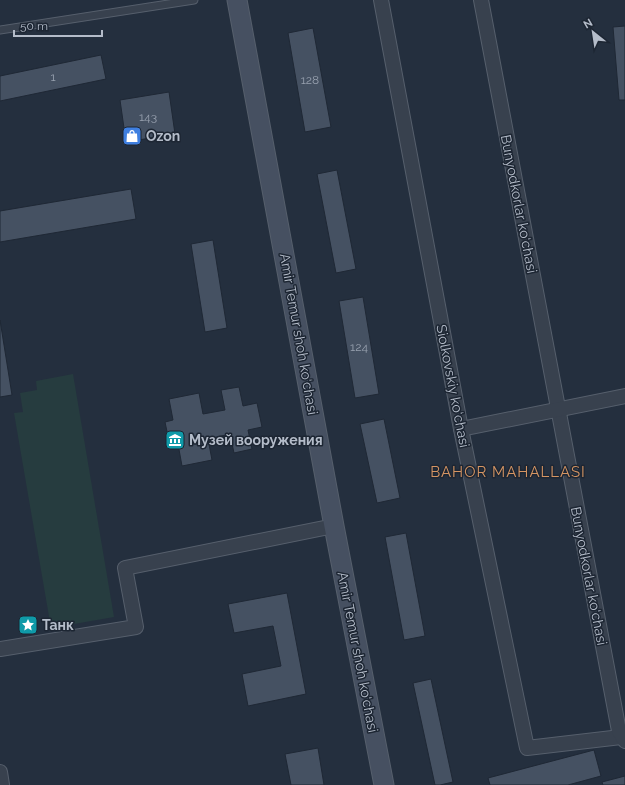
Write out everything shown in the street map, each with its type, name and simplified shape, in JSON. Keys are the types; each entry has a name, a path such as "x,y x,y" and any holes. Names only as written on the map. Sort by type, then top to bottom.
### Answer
{"main road":[{"name":"Amir Temur shoh ko‘chasi","path":"237,0 334,526 384,785"}],"street":[{"name":"Siolkovskiy ko‘chasi","path":"381,0 461,429 527,748 623,739"},
{"name":"Bunyodkorlar ko‘chasi","path":"481,0 618,731 623,739"},
{"path":"461,429 625,396"},
{"path":"0,649 136,627 126,568 334,526"},
{"path":"0,772 2,785"}],"lane":[{"path":"0,30 194,0"}],"green space":[{"path":"73,374 114,617 51,628 14,413 23,412 20,393 37,390 36,381"}],"building":[{"path":"625,26 625,100 619,100 613,27"},
{"path":"313,28 331,127 305,132 288,33"},
{"path":"101,55 106,79 0,101 0,76"},
{"path":"169,92 175,134 126,142 120,100"},
{"path":"337,170 356,269 336,273 317,174"},
{"path":"131,189 136,219 0,242 0,211"},
{"path":"213,240 227,328 205,332 191,244"},
{"path":"363,297 379,394 355,398 339,301"},
{"path":"0,320 12,395 0,397"},
{"path":"239,387 243,406 257,403 262,427 248,430 252,449 234,453 230,434 208,439 212,460 182,466 178,444 170,446 165,422 173,420 169,399 199,393 203,414 225,410 221,390"},
{"path":"384,419 400,498 377,503 360,424"},
{"path":"406,533 425,636 404,640 385,537"},
{"path":"287,593 306,694 248,706 242,674 281,666 273,626 234,633 228,604"},
{"path":"431,679 453,782 440,785 435,785 413,683"},
{"path":"318,748 324,785 291,785 285,754"},
{"path":"594,750 601,776 568,785 490,785 488,778"},
{"path":"625,776 625,785 603,785 602,782"}],"place":[{"name":"Ozon","path":"132,136"},
{"name":"Музей вооружения","path":"175,440"},
{"name":"Танк","path":"28,625"}],"district":[{"name":"BAHOR MAHALLASI","path":"508,472"}]}
